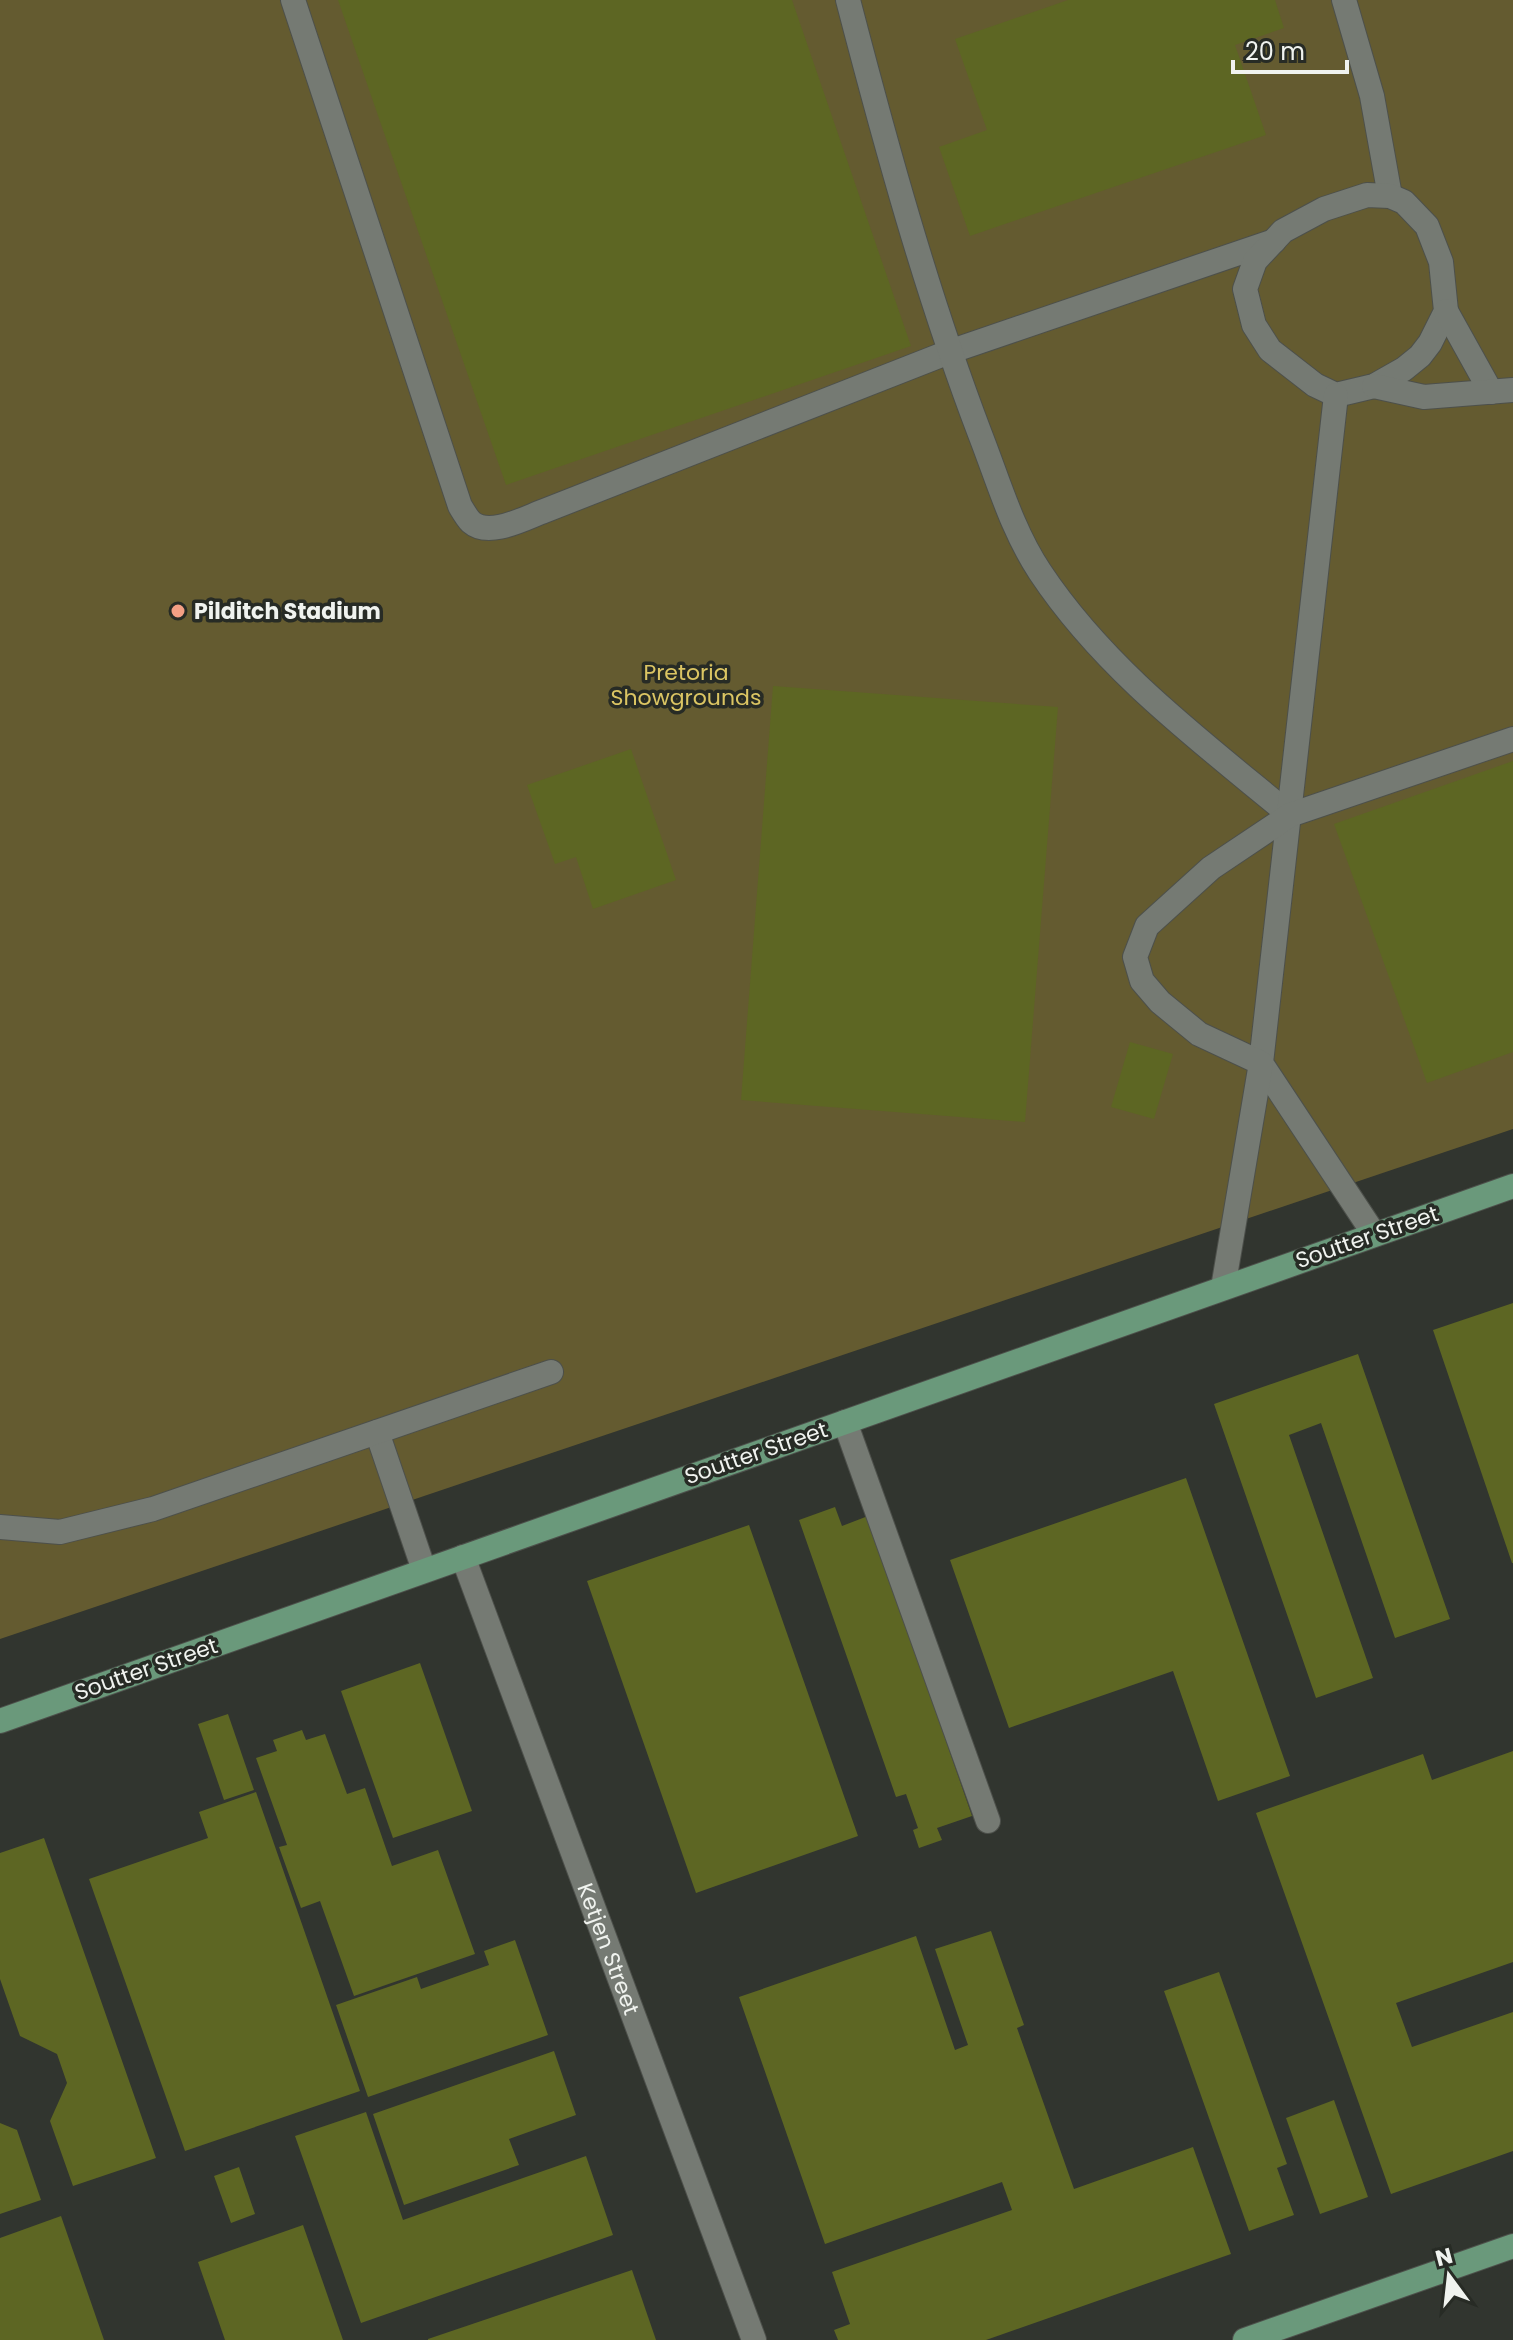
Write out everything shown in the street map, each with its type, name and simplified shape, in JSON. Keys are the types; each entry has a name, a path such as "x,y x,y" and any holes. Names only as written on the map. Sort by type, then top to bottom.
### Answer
{"main road":[{"name":"Soutter Street","path":"0,1721 1513,1186"},
{"path":"1245,2340 1513,2246"}],"street":[{"path":"293,0 460,506 473,524 485,528 498,527 532,515 949,352 1274,241"},
{"path":"848,0 890,161 949,352 1021,541 1053,590 1133,683 1290,815"},
{"path":"1344,0 1372,96 1390,196"},
{"path":"1446,311 1420,356 1374,386 1336,395 1315,385 1270,350 1254,325 1245,289 1255,261 1283,231 1324,209 1367,195 1390,196 1404,202 1427,226 1441,262 1446,311 1502,391"},
{"path":"1374,386 1424,397 1502,391"},
{"path":"1223,1288 1261,1063 1336,395"},
{"path":"1374,1234 1261,1063 1199,1034 1160,1002 1142,981 1135,957 1147,926 1181,894 1211,868 1290,815 1513,739"},
{"path":"0,1527 60,1532 153,1509 551,1372"},
{"path":"845,1422 988,1821"},
{"path":"377,1432 424,1570"},
{"name":"Ketjen Street","path":"463,1557 754,2340"}],"green space":[{"name":"Pretoria Showgrounds","path":"0,0 1513,0 1513,1129 0,1639"}],"building":[{"path":"338,0 792,0 911,346 506,485"},
{"path":"1068,0 1275,0 1284,28 1235,45 1266,135 970,236 939,147 987,130 955,39"},
{"path":"773,686 1058,707 1025,1122 741,1100"},
{"path":"631,749 676,880 593,909 576,857 555,864 527,785"},
{"path":"1513,761 1513,1052 1427,1083 1334,824"},
{"path":"1130,1042 1173,1054 1154,1119 1111,1107"},
{"path":"1513,1303 1513,1563 1512,1563 1433,1330"},
{"path":"1358,1354 1450,1619 1395,1638 1321,1423 1289,1435 1373,1678 1316,1698 1214,1404"},
{"path":"1186,1478 1290,1776 1218,1801 1173,1671 1009,1728 950,1560"},
{"path":"835,1507 842,1526 868,1516 972,1816 937,1828 942,1840 919,1848 913,1830 918,1828 906,1794 896,1797 799,1520"},
{"path":"749,1525 858,1836 696,1893 587,1581"},
{"path":"420,1663 472,1811 393,1838 341,1691"},
{"path":"228,1714 254,1790 224,1800 198,1724"},
{"path":"302,1730 306,1740 325,1734 347,1794 365,1788 392,1866 438,1850 475,1954 354,1996 320,1901 301,1908 279,1847 287,1845 256,1758 277,1751 273,1740"},
{"path":"1513,1751 1513,1962 1396,2003 1412,2047 1513,2012 1513,2151 1391,2194 1256,1813 1423,1754 1432,1780"},
{"path":"256,1792 360,2091 185,2151 89,1879 208,1838 199,1812"},
{"path":"44,1838 156,2158 73,2186 50,2121 67,2083 57,2054 20,2036 0,1979 0,1853"},
{"path":"991,1931 1024,2025 1017,2028 1074,2189 1193,2147 1231,2254 986,2340 838,2340 834,2330 850,2324 832,2272 1012,2210 1002,2182 825,2244 739,1997 916,1936 955,2050 968,2045 935,1949"},
{"path":"515,1940 548,2035 368,2097 336,2005 417,1977 421,1989 489,1965 484,1951"},
{"path":"1219,1972 1287,2164 1277,2168 1294,2215 1249,2231 1164,1991"},
{"path":"554,2051 576,2115 509,2139 519,2165 404,2205 373,2114"},
{"path":"1334,2100 1368,2197 1320,2214 1286,2118"},
{"path":"366,2112 403,2220 586,2156 613,2235 361,2323 295,2136"},
{"path":"0,2123 17,2130 41,2200 0,2214"},
{"path":"239,2167 255,2214 231,2223 214,2176"},
{"path":"61,2216 104,2340 0,2340 0,2238"},
{"path":"303,2225 343,2340 225,2340 198,2262"},
{"path":"632,2270 656,2340 428,2340 428,2339"}],"place":[{"name":"Pilditch Stadium","path":"178,611"}]}
